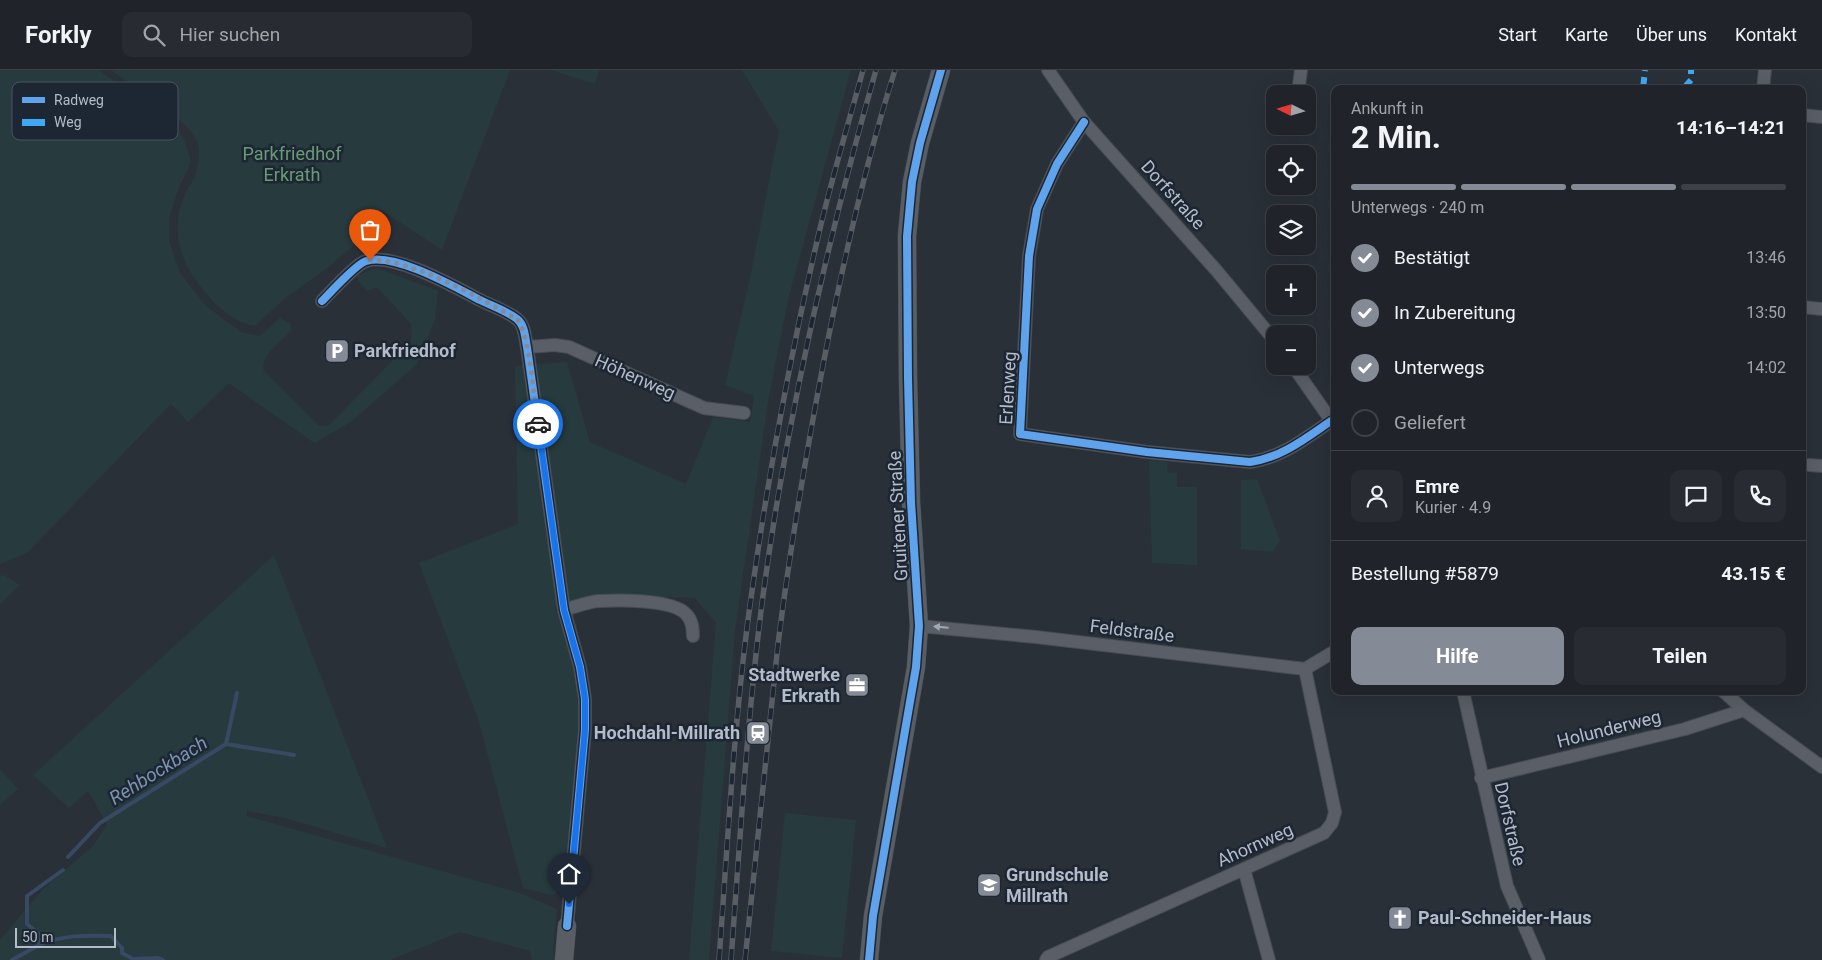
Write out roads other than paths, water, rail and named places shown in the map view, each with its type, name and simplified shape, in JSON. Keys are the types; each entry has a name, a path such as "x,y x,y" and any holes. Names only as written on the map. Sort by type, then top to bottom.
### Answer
{"main road":[{"name":"Gruitener Straße","path":"869,960 873,916 916,668 920,626 912,515 908,378 907,236 912,182 920,142 941,70"},
{"path":"564,960 567,926"}],"street":[{"name":"Dorfstraße","path":"1048,70 1084,122 1216,270 1266,330"},
{"path":"1299,85 1300,70"},
{"path":"1763,85 1765,70"},
{"path":"1806,115 1822,117"},
{"name":"Erlenweg","path":"1084,122 1057,164 1037,209 1030,256 1020,434 1147,452 1250,462 1258,461 1290,449 1331,425"},
{"path":"322,301 361,263 370,260 392,262 430,274 517,319 522,324 527,347 564,610 580,667 585,699 585,730 567,926"},
{"path":"1806,307 1822,309"},
{"name":"Höhenweg","path":"527,347 556,344 568,347 704,408 744,413"},
{"path":"1299,375 1331,421"},
{"path":"564,610 596,601 624,601 669,605 686,613 692,623 693,636"},
{"name":"Feldstraße","path":"920,626 962,629 1305,669"},
{"path":"1305,669 1331,653"},
{"name":"Ahornweg","path":"1046,960 1048,957 1324,833 1332,823 1335,812 1305,669"},
{"name":"Dorfstraße","path":"1464,695 1507,886 1540,960"},
{"path":"1727,695 1744,710 1822,767"},
{"name":"Holunderweg","path":"1482,778 1666,734 1744,710"},
{"path":"1244,869 1269,960"}],"waterway":[{"name":"Rehbockbach","path":"68,857 100,823 226,744 237,693"},
{"path":"226,744 294,755"},
{"name":"Rehbockbach","path":"12,960 39,945 40,935 27,924 27,896 63,870"},
{"path":"39,945 74,936 111,936 122,948 122,953 133,959 158,958 163,960"}],"railway":[{"path":"719,960 740,688 765,507 780,417 818,237 863,70"},
{"path":"731,960 752,692 772,535 795,401 809,334 840,202 876,70"},
{"path":"745,960 778,644 805,466 824,360 847,250 864,178 895,70"}],"place":[{"name":"Parkfriedhof","path":"337,351"},
{"name":"Stadtwerke Erkrath","path":"857,685"},
{"name":"Hochdahl-Millrath","path":"758,733"},
{"name":"Grundschule Millrath","path":"989,885"},
{"name":"Paul-Schneider-Haus","path":"1400,918"}],"park label":[{"name":"Parkfriedhof Erkrath","path":"292,164"}]}
